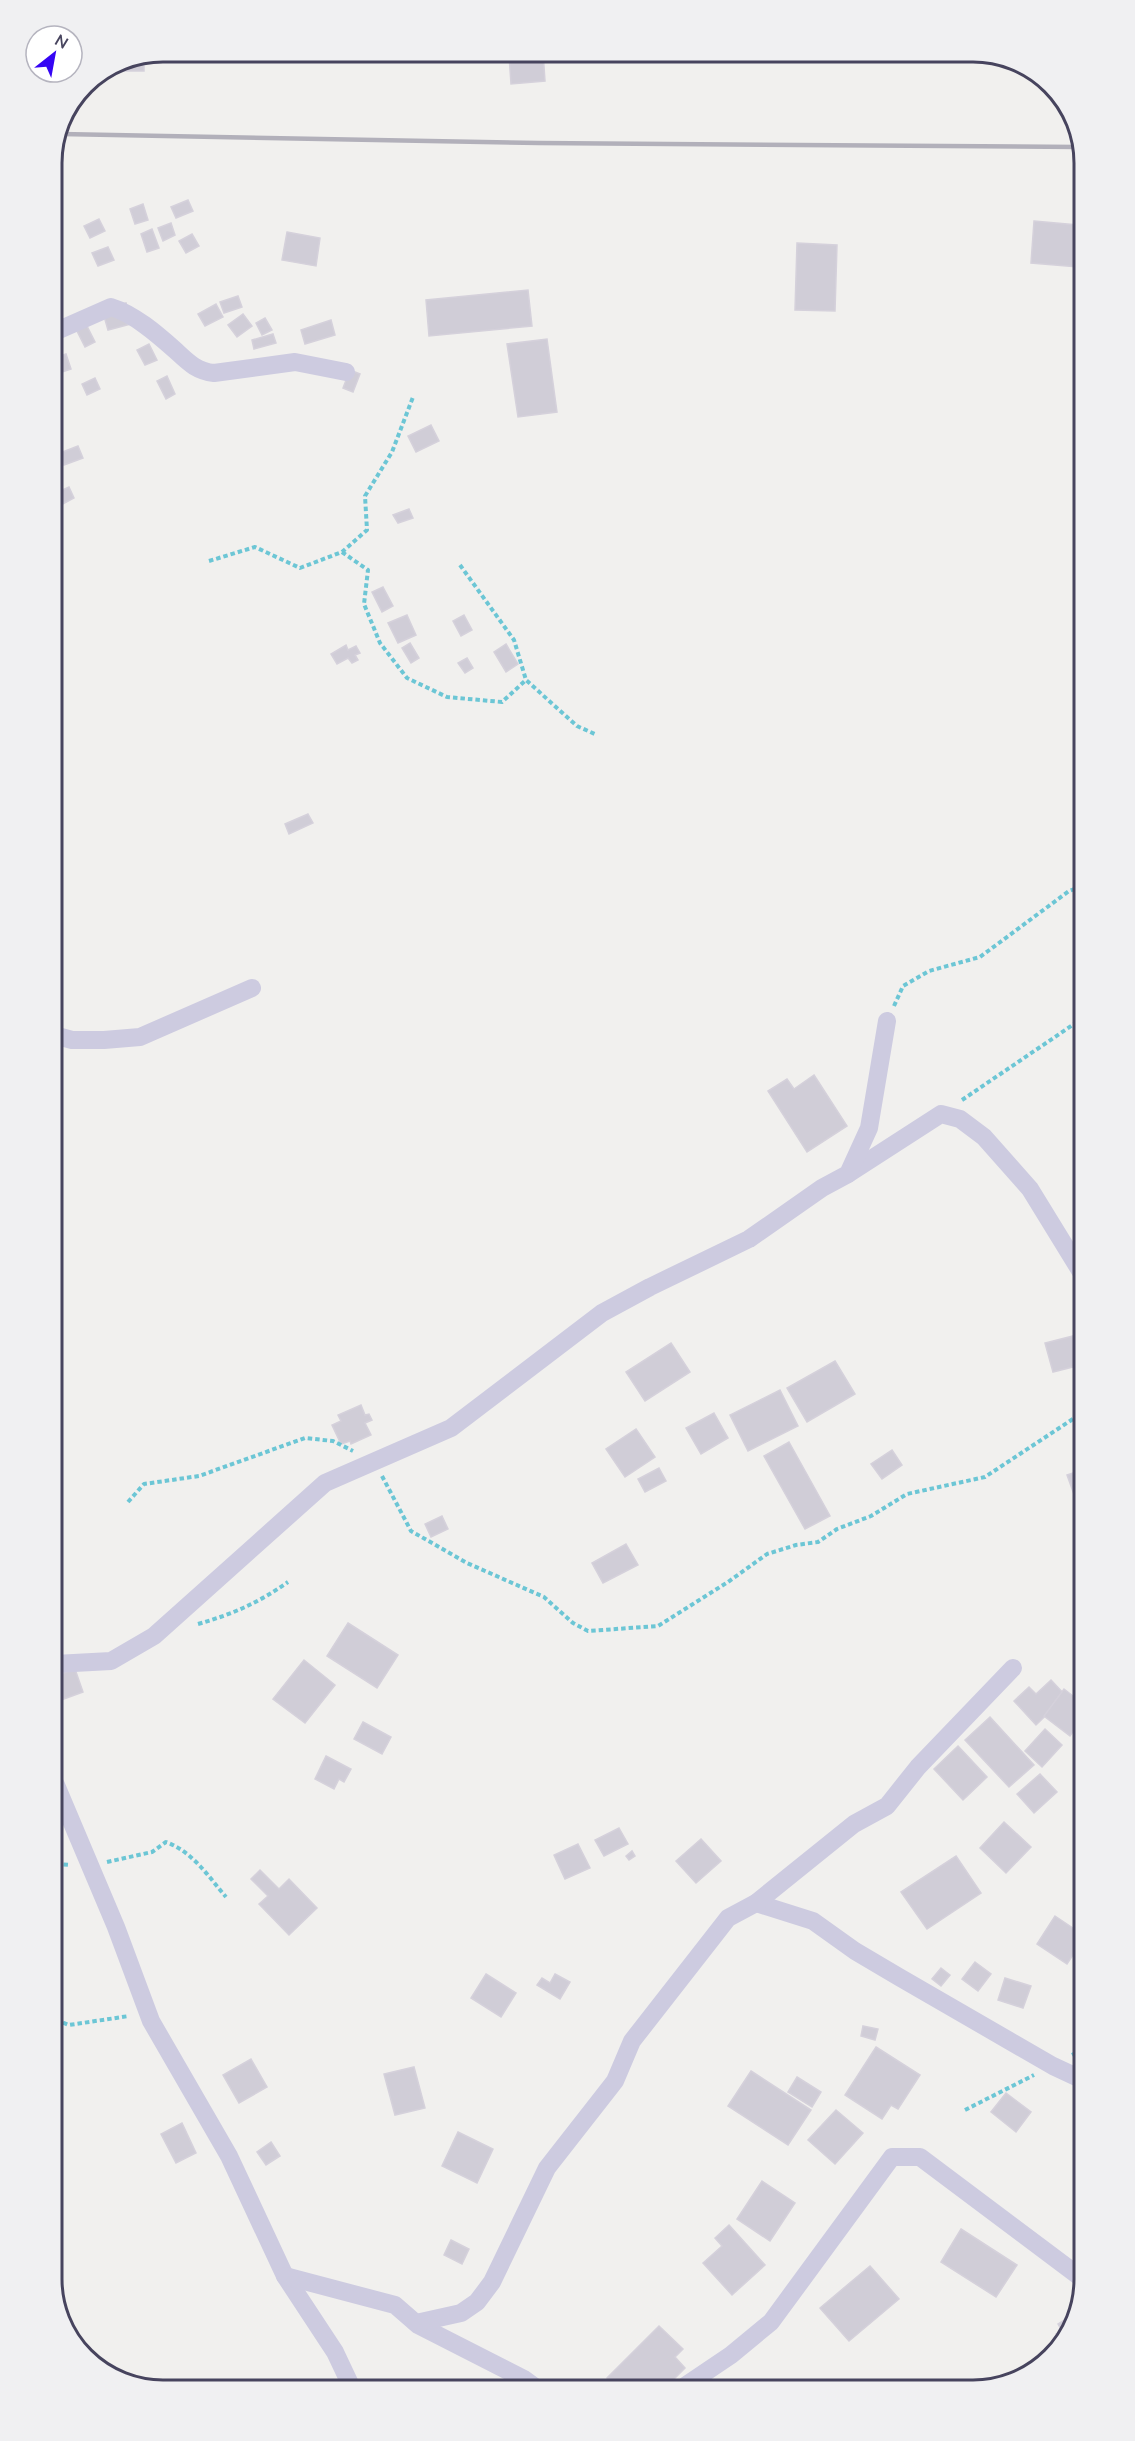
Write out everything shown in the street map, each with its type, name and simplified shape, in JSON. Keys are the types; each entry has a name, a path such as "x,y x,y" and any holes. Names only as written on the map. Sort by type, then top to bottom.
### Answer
{"street":[{"path":"62,329 111,308 127,313 173,348 194,368 204,372 214,374 295,362 346,372"},
{"path":"62,1037 72,1040 104,1040 140,1036 252,988"},
{"path":"848,1174 869,1128 887,1021"},
{"path":"62,1664 111,1661 154,1636 325,1483 451,1428 602,1313 749,1239 822,1188 848,1174 941,1114 960,1119 984,1137 1030,1189 1074,1261"},
{"path":"416,2323 461,2313 477,2302 492,2282 547,2168 615,2081 632,2041 728,1918 756,1904 854,1824 887,1806 918,1767 1013,1668"},
{"path":"62,1800 116,1927 151,2021 229,2156 285,2276 335,2352 348,2379"},
{"path":"756,1904 813,1921 855,1951 1053,2066 1074,2076"},
{"path":"694,2380 731,2355 771,2322 892,2157 920,2157 1074,2272"},
{"path":"285,2276 395,2305 416,2323 525,2379"}],"path":[{"path":"209,561 255,547 300,568 342,552 367,530 365,496 392,452 413,397"},
{"path":"342,552 368,570 364,604 380,643 406,678 447,697 502,702 526,680"},
{"path":"460,565 513,640 526,680 577,726 597,735"},
{"path":"887,1021 903,986 929,971 980,957 1074,889"},
{"path":"941,1114 1074,1024"},
{"path":"128,1502 144,1484 199,1476 305,1438 333,1441 375,1462 411,1530 467,1563 544,1597 573,1623 588,1631 658,1626 728,1582 767,1554 796,1545 818,1542 837,1529 871,1516 907,1494 985,1477 1074,1418"},
{"path":"196,1624 228,1616 262,1600 288,1582"},
{"path":"62,1864 89,1865 152,1852 166,1842 182,1848 226,1897"},
{"path":"62,2022 69,2025 124,2016 151,2021"},
{"path":"965,2110 1074,2054"}],"building":[{"path":"509,62 544,62 545,81 511,84"},
{"path":"144,63 144,71 121,71"},
{"path":"188,200 193,211 176,218 171,207"},
{"path":"143,204 148,220 135,224 130,209"},
{"path":"99,219 105,231 90,238 84,226"},
{"path":"1034,221 1074,225 1074,267 1031,263"},
{"path":"171,223 175,235 163,241 158,228"},
{"path":"152,229 159,248 147,252 141,234"},
{"path":"287,232 320,238 316,266 282,260"},
{"path":"192,234 199,246 186,253 179,241"},
{"path":"797,243 837,245 835,311 795,310"},
{"path":"108,247 114,260 98,266 92,253"},
{"path":"528,290 532,326 429,336 426,300"},
{"path":"238,296 242,307 224,313 220,302"},
{"path":"126,303 131,324 108,330 102,309"},
{"path":"216,304 223,317 205,326 198,314"},
{"path":"243,314 252,326 237,337 228,325"},
{"path":"265,318 272,330 262,335 256,323"},
{"path":"331,320 335,335 305,344 301,330"},
{"path":"86,324 95,342 85,347 76,329"},
{"path":"273,334 276,343 254,349 252,340"},
{"path":"547,339 557,412 518,417 507,344"},
{"path":"149,344 157,360 145,365 137,350"},
{"path":"66,354 71,369 62,372 62,355"},
{"path":"350,370 360,374 353,392 343,388"},
{"path":"167,376 175,394 166,399 157,381"},
{"path":"95,378 100,389 87,395 82,384"},
{"path":"431,425 439,441 416,452 408,436"},
{"path":"78,446 83,458 64,465 62,452"},
{"path":"69,487 74,498 62,504 62,490"},
{"path":"409,509 413,518 398,523 393,515"},
{"path":"383,587 393,606 382,612 372,592"},
{"path":"407,615 416,635 398,643 388,623"},
{"path":"464,615 472,630 461,636 453,621"},
{"path":"410,643 419,658 411,663 402,648"},
{"path":"506,644 518,664 506,672 494,652"},
{"path":"346,645 348,650 356,646 360,653 355,655 358,660 352,663 348,658 337,664 331,654"},
{"path":"467,658 473,668 465,673 458,663"},
{"path":"308,814 313,823 289,834 285,824"},
{"path":"814,1075 847,1126 807,1152 768,1091 787,1079 794,1089"},
{"path":"1073,1336 1074,1367 1053,1372 1045,1343"},
{"path":"671,1343 690,1372 645,1401 626,1372"},
{"path":"835,1361 855,1394 807,1422 787,1388"},
{"path":"780,1390 798,1426 748,1451 730,1415"},
{"path":"361,1405 365,1415 369,1414 372,1420 365,1423 371,1435 351,1444 350,1441 341,1444 332,1425 341,1421 338,1415"},
{"path":"714,1413 728,1438 701,1454 686,1428"},
{"path":"636,1429 655,1457 625,1477 606,1449"},
{"path":"789,1442 830,1516 805,1529 764,1456"},
{"path":"892,1450 902,1465 882,1479 871,1464"},
{"path":"659,1468 666,1481 645,1492 638,1479"},
{"path":"1074,1473 1074,1494 1067,1475"},
{"path":"442,1516 448,1529 431,1537 425,1524"},
{"path":"626,1544 638,1565 603,1583 592,1563"},
{"path":"348,1623 398,1655 377,1688 327,1656"},
{"path":"304,1660 335,1685 305,1723 273,1699"},
{"path":"75,1669 83,1692 62,1700 62,1674"},
{"path":"1051,1680 1066,1696 1036,1725 1014,1701 1029,1687 1036,1694"},
{"path":"1064,1689 1074,1697 1074,1730 1070,1736 1044,1716"},
{"path":"990,1717 1034,1765 1009,1787 965,1740"},
{"path":"363,1722 391,1737 382,1754 354,1739"},
{"path":"1045,1729 1062,1745 1042,1767 1025,1751"},
{"path":"958,1746 987,1777 963,1800 934,1769"},
{"path":"326,1756 351,1769 344,1782 339,1779 334,1789 315,1779"},
{"path":"1040,1774 1057,1792 1034,1813 1017,1794"},
{"path":"1004,1822 1031,1847 1006,1873 980,1848"},
{"path":"619,1828 628,1844 604,1856 595,1840"},
{"path":"701,1839 721,1861 696,1883 676,1861"},
{"path":"578,1844 590,1868 565,1879 554,1855"},
{"path":"632,1851 635,1856 629,1860 626,1856"},
{"path":"956,1856 981,1893 927,1929 901,1892"},
{"path":"260,1870 279,1889 289,1879 317,1908 289,1935 259,1904 268,1896 251,1879"},
{"path":"1055,1916 1074,1929 1074,1954 1067,1964 1037,1944"},
{"path":"975,1962 991,1974 978,1991 962,1979"},
{"path":"941,1968 950,1975 941,1986 932,1979"},
{"path":"486,1974 516,1993 501,2017 471,1998"},
{"path":"555,1974 570,1982 560,1999 537,1985 542,1978 550,1983"},
{"path":"1005,1978 1031,1986 1023,2008 998,2000"},
{"path":"863,2026 878,2029 875,2040 861,2036"},
{"path":"876,2047 920,2075 898,2109 891,2105 882,2119 845,2095"},
{"path":"251,2059 267,2087 239,2103 223,2075"},
{"path":"414,2067 425,2108 395,2115 384,2074"},
{"path":"751,2071 811,2110 788,2145 728,2106"},
{"path":"797,2077 821,2092 812,2107 788,2092"},
{"path":"1006,2093 1031,2112 1016,2132 991,2112"},
{"path":"836,2110 863,2133 835,2164 808,2140"},
{"path":"182,2123 196,2153 176,2163 161,2134"},
{"path":"458,2132 493,2149 477,2183 442,2166"},
{"path":"271,2142 280,2156 266,2165 257,2152"},
{"path":"762,2181 795,2203 770,2241 737,2219"},
{"path":"729,2225 765,2265 732,2295 703,2263 722,2246 715,2238"},
{"path":"961,2229 1017,2265 996,2297 941,2262"},
{"path":"451,2240 469,2249 462,2264 444,2255"},
{"path":"870,2266 899,2299 849,2341 820,2308"},
{"path":"659,2326 683,2349 675,2357 685,2368 673,2380 607,2378"}],"railway":[{"path":"66,134 539,143 1072,147"}]}
